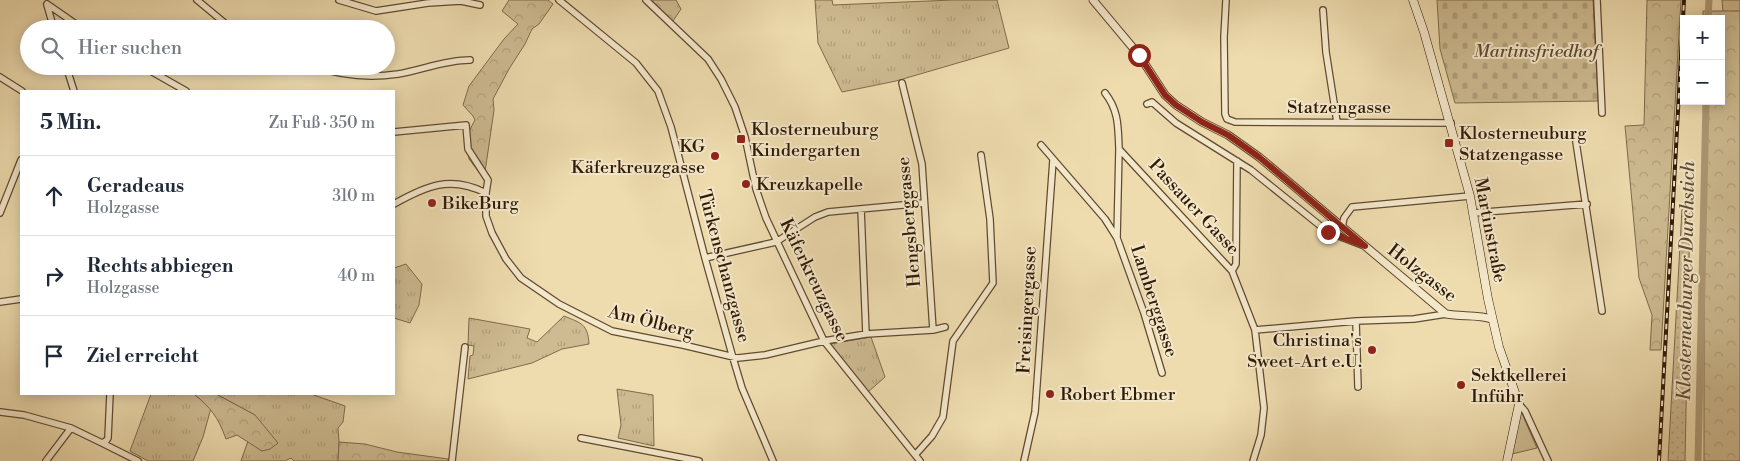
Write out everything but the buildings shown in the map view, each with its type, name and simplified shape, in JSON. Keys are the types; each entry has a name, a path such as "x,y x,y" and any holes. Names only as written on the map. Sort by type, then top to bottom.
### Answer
{"main road":[{"name":"Martinstraße","path":"1413,0 1424,32 1470,196 1492,319 1518,404"},
{"path":"1507,461 1518,404"}],"street":[{"path":"197,0 221,20"},
{"path":"339,0 376,11 428,3 461,1 480,5"},
{"name":"Türkenschanzgasse","path":"559,0 636,63 658,92 671,127 705,258 742,388 773,461"},
{"name":"Käferkreuzgasse","path":"646,0 708,59 721,79 735,107 745,137 756,189 776,242 824,341 920,461"},
{"name":"Holzgasse","path":"1093,0 1139,55 1170,100 1202,122 1228,135 1259,157 1446,314 1492,319"},
{"name":"Statzengasse","path":"1226,0 1224,37 1225,114 1227,119 1235,122 1450,123"},
{"path":"1597,0 1602,113"},
{"path":"47,2 52,20"},
{"path":"47,2 72,20"},
{"path":"1323,10 1326,52 1338,122"},
{"path":"395,74 459,60 470,60"},
{"path":"69,75 74,90"},
{"path":"158,75 184,90"},
{"path":"0,77 20,90"},
{"name":"Hengsberggasse","path":"902,83 922,164 933,330"},
{"name":"Passauer Gasse","path":"1105,94 1111,101 1118,118 1117,238"},
{"name":"Holzgasse","path":"1147,104 1152,102 1176,123 1251,170 1328,232 1365,246"},
{"name":"Am Ölberg","path":"395,132 466,125 468,149 488,180 486,193 487,219 506,259 521,278 559,304 612,331 683,345 733,358 765,355 824,341 866,334 933,330 945,326"},
{"path":"1576,142 1602,311"},
{"path":"1041,145 1105,219 1117,238"},
{"name":"Passauer Gasse","path":"1119,149 1232,271 1236,264 1237,161"},
{"path":"916,454 932,436 943,418 953,341 993,283 990,220 980,155"},
{"name":"Freisingergasse","path":"1024,461 1036,412 1053,160"},
{"path":"0,213 20,163"},
{"path":"395,203 419,190 440,185 463,184 486,193"},
{"path":"1342,227 1344,218 1352,207 1470,196"},
{"path":"705,258 776,242 815,217 828,212 924,203"},
{"path":"1473,213 1587,204"},
{"path":"861,210 866,334"},
{"name":"Lamberggasse","path":"1117,238 1144,313 1162,373"},
{"path":"1232,271 1255,330 1264,408 1261,435 1253,461"},
{"path":"0,302 20,299"},
{"path":"1255,330 1356,321 1414,320 1446,314"},
{"path":"1356,321 1358,387"},
{"path":"452,461 465,347"},
{"path":"102,443 108,438 110,395"},
{"name":"Martinstraße","path":"1518,404 1525,411 1548,461"},
{"path":"0,412 24,415 71,428 138,461"},
{"path":"46,461 71,428"},
{"path":"581,438 699,461"}],"green space":[{"path":"509,0 548,0 553,4 539,24 532,29 493,99 494,110 484,179 469,159 467,135 475,120 463,105 469,86 504,39 518,24 502,11"},
{"path":"653,0 676,0 681,9 673,21"},
{"path":"815,0 832,0 833,5 997,0 1009,48 896,81 842,92 818,43"},
{"name":"Martinsfriedhof","path":"1437,0 1593,0 1598,101 1455,103 1440,49"},
{"path":"1647,0 1681,0 1661,350 1650,350 1652,315 1639,278 1625,126 1644,125"},
{"path":"1722,0 1740,0 1740,11 1723,12"},
{"path":"1703,11 1740,11 1740,461 1704,461 1704,105 1725,105 1725,15 1703,15"},
{"path":"1682,209 1690,210 1685,461 1668,461"},
{"path":"406,264 422,284 419,305 410,323 395,318 395,268"},
{"path":"564,316 585,328 589,344 562,349 532,363 468,379 470,356 473,355 474,346 468,345 469,318 530,329 527,338 537,342"},
{"path":"871,337 885,377 868,392 830,344"},
{"path":"617,389 653,395 654,446 618,438 621,425"},
{"path":"151,395 195,395 211,408 203,437 193,461 148,461 130,451"},
{"path":"195,395 218,395 255,415 278,443 270,449 262,451 237,435 226,439 213,413"},
{"path":"218,395 314,395 345,406 343,422 338,428 338,461 294,461 291,458 285,461 241,461 248,441 262,451 255,415"},
{"path":"1520,409 1537,448 1512,454"},
{"path":"339,442 365,444 397,452 448,459 448,461 338,461"}],"waterway":[{"name":"Klosterneuburger Durchstich","path":"1708,15 1709,0"},
{"name":"Klosterneuburger Durchstich","path":"1698,461 1706,105"}],"railway":[{"path":"1659,461 1684,0"}],"place":[{"name":"Klosterneuburg Kindergarten","path":"741,139"},
{"name":"Klosterneuburg Statzengasse","path":"1449,143"},
{"name":"KG Käferkreuzgasse","path":"715,156"},
{"name":"Kreuzkapelle","path":"746,184"},
{"name":"BikeBurg","path":"432,203"},
{"name":"Christina's Sweet-Art e.U.","path":"1372,350"},
{"name":"Sektkellerei Inführ","path":"1461,385"},
{"name":"Robert Ebmer","path":"1050,394"}],"route":[{"path":"1139,55 1165,95 1176,105 1202,122 1228,135 1259,157 1365,246 1328,232"}]}
